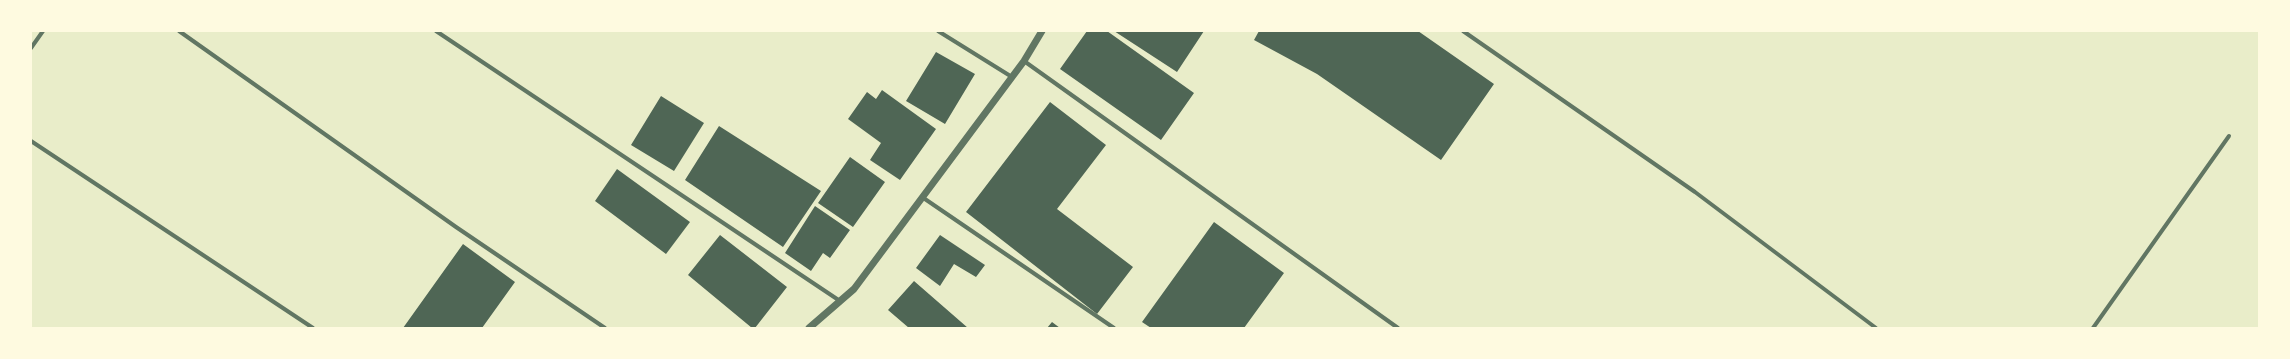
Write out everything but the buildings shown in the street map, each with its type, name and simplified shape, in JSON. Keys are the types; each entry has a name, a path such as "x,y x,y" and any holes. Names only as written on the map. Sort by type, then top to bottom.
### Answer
{"street":[{"path":"31,48 43,31"},
{"path":"179,31 456,227 605,328"},
{"path":"436,31 840,300"},
{"path":"938,31 1012,77"},
{"path":"809,328 854,289 1024,61 1042,31"},
{"path":"1464,31 1695,192 1876,328"},
{"path":"1024,61 1398,328"},
{"path":"2093,328 2229,136"},
{"path":"31,141 313,328"},
{"path":"922,197 1114,328"}]}
